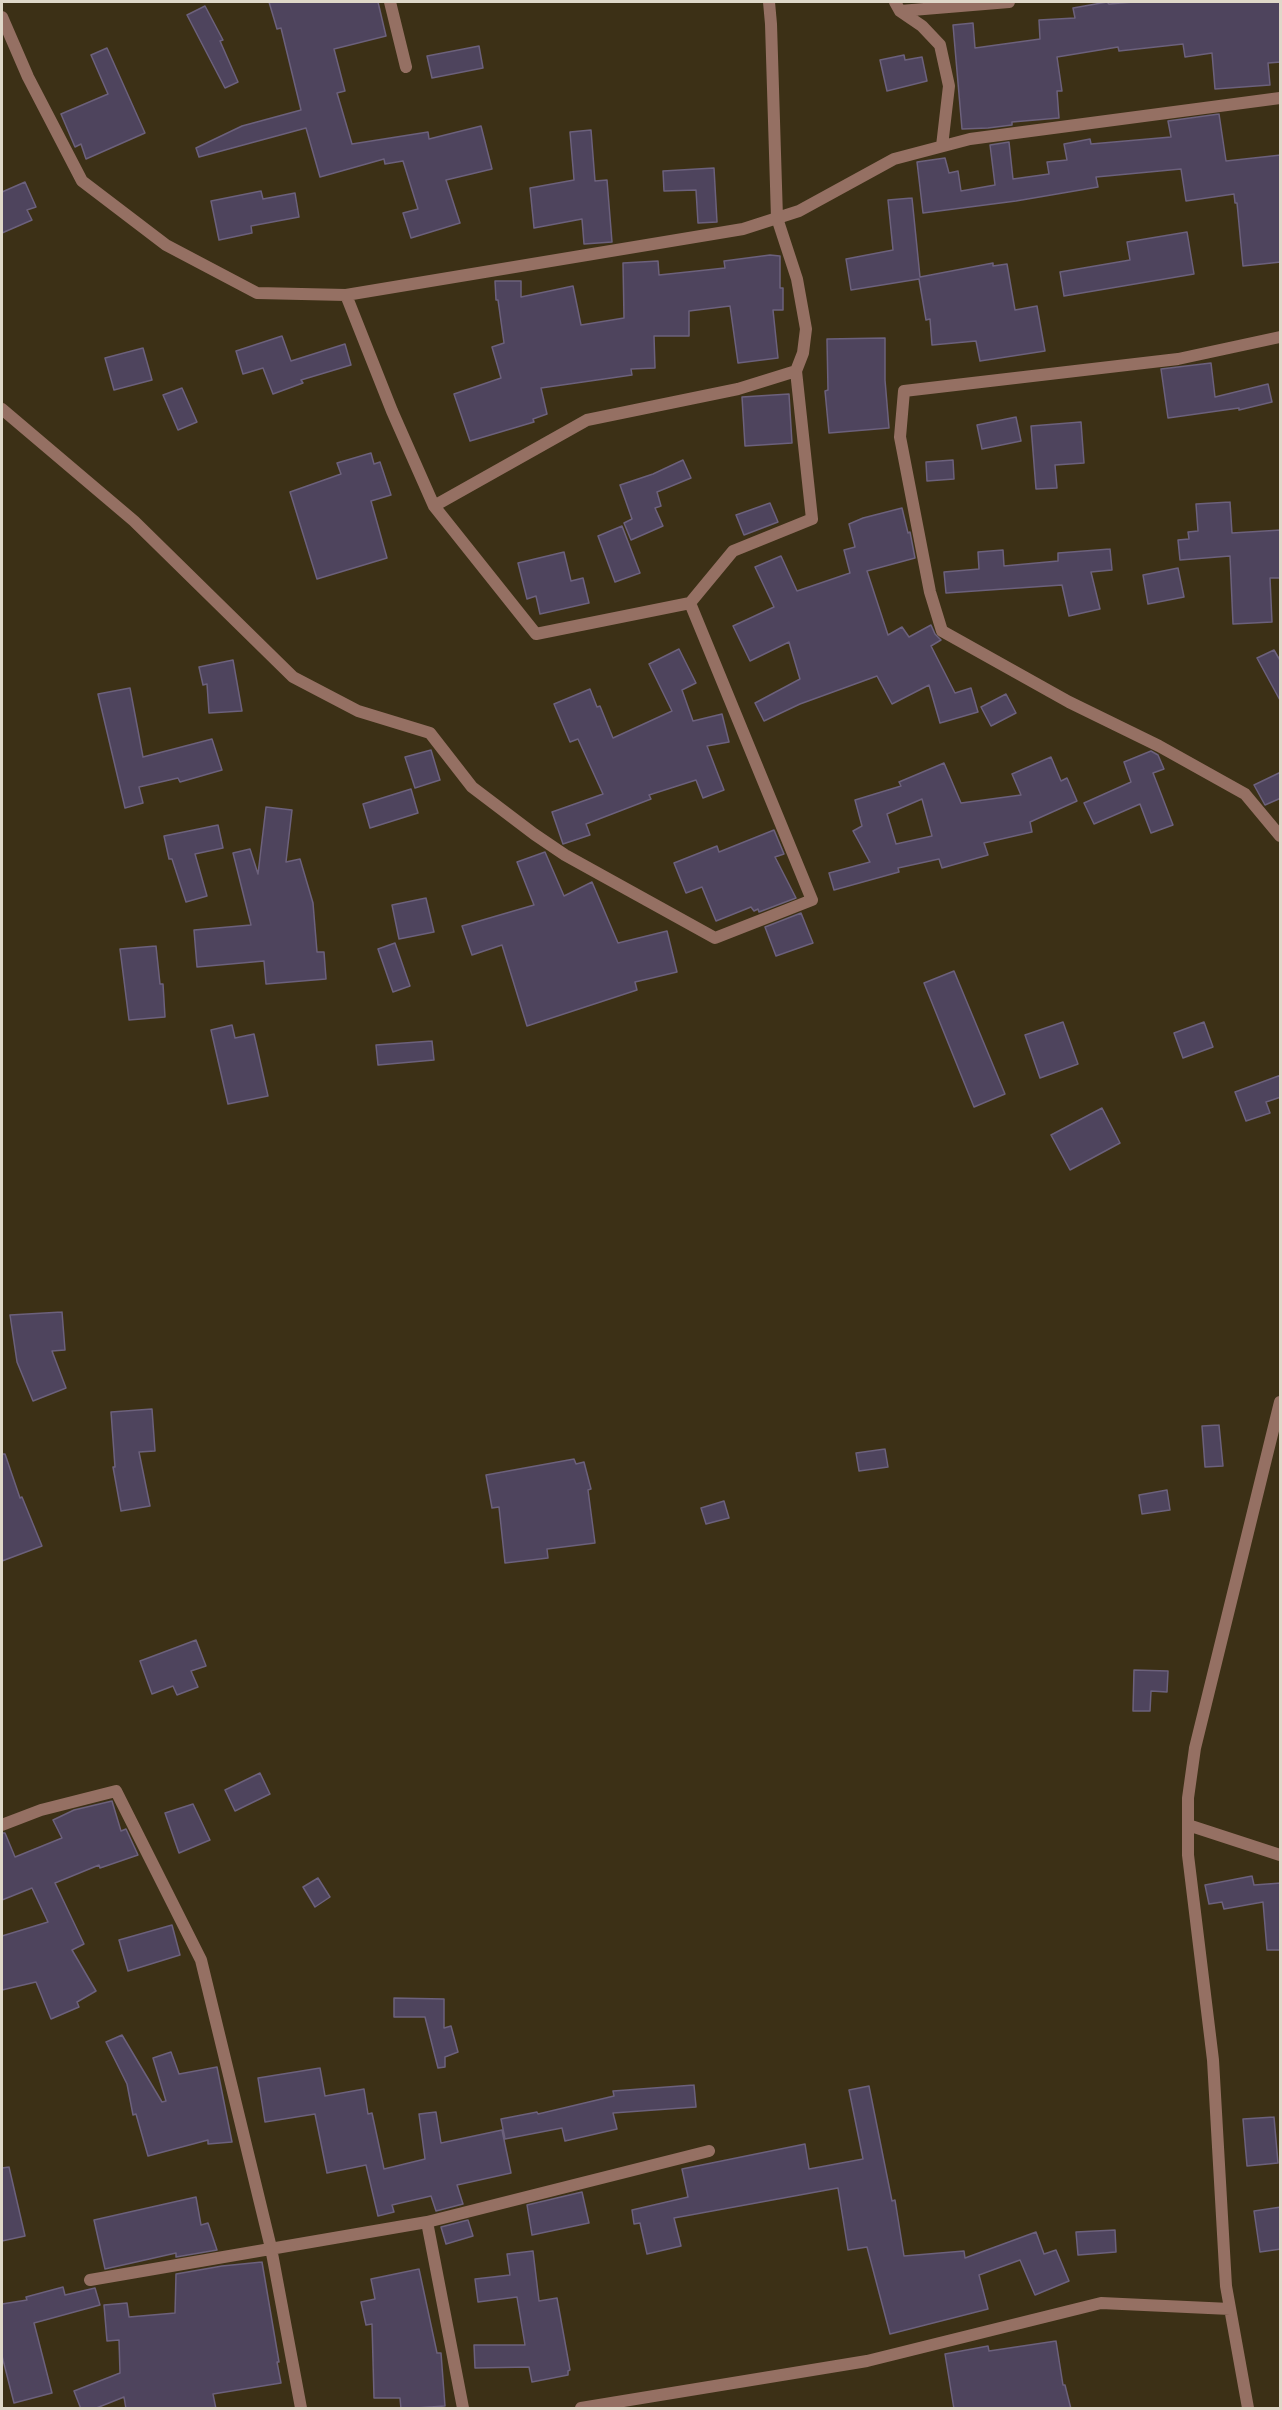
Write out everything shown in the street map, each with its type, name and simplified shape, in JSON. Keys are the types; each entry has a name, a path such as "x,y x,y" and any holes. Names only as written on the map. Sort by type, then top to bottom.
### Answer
{"street":[{"path":"390,2 406,67"},
{"path":"346,296 392,411 434,506 536,634 690,603 733,551 812,519 796,372 803,353 806,329 796,279 777,218 769,2"},
{"path":"897,6 1010,2"},
{"path":"897,6 922,26 940,45 949,86 942,146"},
{"path":"2,17 28,77 82,181 166,245 257,293 346,296 743,229 799,211 894,159 970,139 1281,98"},
{"path":"1281,337 1178,359 904,391 900,437 930,592 942,631 1070,702 1159,746 1245,794 1281,836"},
{"path":"434,506 587,420 738,390 796,372"},
{"path":"2,409 134,521 293,677 358,711 430,733 472,787 534,834 565,855 715,938 812,900 690,603"},
{"path":"1248,2409 1226,2286 1213,2060 1188,1855 1188,1798 1195,1748 1281,1402"},
{"path":"2,1825 41,1810 116,1791 201,1960 270,2248 301,2409"},
{"path":"1188,1826 1281,1855"},
{"path":"90,2280 427,2222 709,2151"},
{"path":"427,2222 463,2409"},
{"path":"581,2409 867,2361 1101,2303 1230,2309"}],"building":[{"path":"269,2 378,2 386,36 334,49 345,91 337,93 352,144 428,132 429,139 481,126 492,169 446,180 460,223 411,238 403,213 418,209 403,161 385,164 384,159 320,177 306,128 199,157 196,148 242,126 301,110 281,28 277,29"},
{"path":"1107,2 1109,4 1281,2 1281,62 1268,63 1270,85 1215,89 1212,53 1185,57 1183,44 1119,51 1118,47 1057,57 1062,91 1057,91 1059,118 1012,122 1012,125 988,128 962,129 953,25 973,23 975,48 1040,39 1039,20 1075,18 1073,8"},
{"path":"205,6 223,40 220,41 238,82 225,88 187,15"},
{"path":"479,46 483,68 432,78 427,56"},
{"path":"107,48 145,133 86,159 81,144 75,147 61,114 108,94 91,55"},
{"path":"904,55 905,60 922,57 927,81 887,91 880,60"},
{"path":"1219,114 1226,161 1281,155 1281,262 1243,266 1237,203 1235,203 1234,194 1186,201 1181,169 1096,177 1098,187 923,213 917,162 945,158 949,173 958,171 961,191 995,185 990,145 1009,142 1013,179 1049,174 1047,162 1067,160 1064,144 1090,139 1091,144 1171,137 1168,121"},
{"path":"591,130 595,181 607,180 612,242 584,244 582,219 534,228 530,188 574,180 570,132"},
{"path":"714,168 717,222 698,223 696,190 664,191 663,171"},
{"path":"25,182 36,207 27,210 32,220 2,233 2,192"},
{"path":"261,191 263,199 295,193 299,217 251,226 252,233 219,240 211,201"},
{"path":"912,198 920,277 993,263 993,266 1007,264 1015,310 1037,306 1045,351 980,361 976,341 932,345 930,319 926,320 919,279 851,290 846,259 893,250 888,200"},
{"path":"1187,232 1194,274 1064,296 1060,272 1130,260 1127,242"},
{"path":"770,255 780,256 780,288 783,288 783,310 773,310 778,358 738,363 730,306 689,311 689,336 654,336 655,368 631,369 632,375 541,388 547,414 533,419 534,422 470,441 454,394 501,378 492,347 504,343 495,281 521,281 521,297 573,286 581,325 624,318 623,263 658,261 659,275 725,268 724,261"},
{"path":"282,336 291,361 345,344 351,365 301,380 303,383 273,394 263,368 243,374 236,351"},
{"path":"885,338 885,380 889,428 829,433 825,391 828,390 827,339"},
{"path":"143,348 152,380 114,390 105,358"},
{"path":"1211,363 1215,397 1268,384 1272,402 1239,410 1239,408 1168,418 1161,369"},
{"path":"182,388 197,422 178,430 163,395"},
{"path":"789,394 792,443 745,446 742,397"},
{"path":"1016,417 1021,441 982,449 977,425"},
{"path":"1081,422 1084,463 1055,465 1057,488 1036,489 1031,426"},
{"path":"371,453 374,464 380,462 391,495 371,501 387,558 317,579 290,492 341,474 337,463"},
{"path":"683,460 691,478 657,492 661,506 655,508 663,526 631,540 624,523 632,519 620,485 653,474"},
{"path":"953,460 954,479 927,481 926,462"},
{"path":"1230,502 1232,533 1281,530 1281,578 1270,578 1272,622 1233,624 1230,556 1180,560 1178,540 1189,539 1188,532 1198,531 1196,504"},
{"path":"770,503 778,522 744,535 736,515"},
{"path":"902,508 915,558 867,571 888,635 902,627 909,637 931,625 941,640 931,646 955,693 971,688 978,712 940,723 929,685 892,704 877,676 800,704 764,721 755,703 800,679 789,642 750,661 733,626 774,607 755,567 781,556 797,591 850,573 844,550 855,547 849,524"},
{"path":"622,526 640,573 615,582 598,536"},
{"path":"1110,549 1112,570 1091,572 1100,609 1069,616 1062,585 946,593 944,572 979,569 978,552 1003,550 1004,566 1058,561 1058,553"},
{"path":"564,552 571,581 583,578 589,603 540,614 536,596 527,599 518,563"},
{"path":"1178,568 1184,597 1148,604 1143,575"},
{"path":"679,649 696,683 682,690 693,721 722,714 729,742 707,746 724,790 703,798 696,780 649,795 651,799 586,824 590,835 563,844 552,812 603,794 578,739 570,742 554,704 590,689 597,707 600,706 613,738 672,711 649,664"},
{"path":"1274,650 1281,662 1281,702 1257,658"},
{"path":"233,660 242,711 209,713 207,684 203,685 199,667"},
{"path":"130,688 143,757 212,739 222,770 180,782 178,778 139,787 143,803 125,808 98,694"},
{"path":"1006,694 1016,713 991,726 981,707"},
{"path":"431,750 440,780 415,788 405,757"},
{"path":"1151,751 1158,755 1164,769 1153,773 1173,825 1151,833 1140,804 1094,824 1084,803 1131,782 1124,762"},
{"path":"1051,757 1061,781 1067,778 1077,801 1030,822 1032,832 984,843 988,855 942,868 939,859 898,868 899,872 834,890 829,873 870,862 853,831 862,826 855,800 901,786 899,782 944,763 961,803 1021,795 1012,774","holes":["922,799 932,836 896,844 887,814"]},
{"path":"1281,772 1281,798 1265,805 1254,785"},
{"path":"411,789 418,813 370,828 363,804"},
{"path":"266,807 292,810 286,862 300,859 313,903 317,952 324,952 326,979 266,984 264,961 197,967 194,930 251,925 233,853 250,849 258,874"},
{"path":"218,825 223,848 195,854 207,896 186,902 172,859 169,859 164,836"},
{"path":"774,830 784,854 775,857 796,898 759,912 758,909 754,911 751,907 716,921 702,887 686,893 674,863 717,846 719,852"},
{"path":"545,852 564,896 592,882 618,943 667,931 677,972 635,982 637,990 527,1026 502,945 472,955 462,926 534,905 517,862"},
{"path":"426,898 434,932 399,939 392,905"},
{"path":"801,913 813,943 776,956 765,927"},
{"path":"395,943 410,986 393,992 378,949"},
{"path":"156,946 160,984 163,984 165,1017 129,1020 120,949"},
{"path":"954,971 1005,1094 974,1107 924,983"},
{"path":"1063,1022 1078,1064 1040,1078 1025,1035"},
{"path":"1204,1022 1213,1047 1183,1058 1174,1033"},
{"path":"232,1025 235,1038 254,1034 268,1096 228,1104 211,1030"},
{"path":"432,1041 434,1060 378,1065 376,1045"},
{"path":"1281,1075 1281,1097 1266,1102 1270,1113 1246,1121 1235,1092"},
{"path":"1102,1108 1120,1143 1070,1170 1051,1135"},
{"path":"62,1312 65,1350 52,1351 66,1388 33,1401 17,1362 10,1315"},
{"path":"152,1409 155,1451 139,1452 150,1506 121,1511 113,1467 115,1467 111,1412"},
{"path":"1219,1425 1223,1466 1205,1467 1202,1426"},
{"path":"885,1449 888,1467 859,1471 856,1453"},
{"path":"2,1454 5,1454 20,1498 22,1497 42,1546 2,1561"},
{"path":"574,1459 576,1464 584,1462 591,1489 588,1490 595,1543 547,1549 548,1558 505,1563 499,1507 492,1508 486,1475"},
{"path":"1167,1490 1170,1510 1142,1514 1139,1495"},
{"path":"724,1501 729,1518 706,1524 701,1508"},
{"path":"196,1640 206,1666 191,1671 198,1687 177,1695 173,1686 152,1694 140,1661"},
{"path":"1134,1670 1168,1671 1167,1692 1151,1691 1150,1711 1133,1711"},
{"path":"260,1773 270,1794 235,1811 225,1790"},
{"path":"112,1801 121,1831 126,1829 138,1855 100,1868 99,1865 55,1883 84,1944 72,1950 96,1991 77,2002 79,2007 51,2019 36,1982 2,1990 2,1936 48,1922 32,1888 2,1900 2,1833 5,1833 15,1857 62,1838 53,1820 74,1810"},
{"path":"193,1804 210,1840 179,1853 165,1813"},
{"path":"1252,1876 1254,1885 1281,1883 1281,1950 1267,1950 1263,1902 1224,1909 1222,1902 1209,1904 1205,1885"},
{"path":"318,1878 330,1897 315,1907 303,1887"},
{"path":"172,1925 180,1955 128,1971 119,1940"},
{"path":"394,1998 444,1999 444,2028 451,2026 458,2052 445,2057 445,2067 438,2068 425,2017 394,2017"},
{"path":"122,2035 162,2102 166,2101 153,2058 171,2052 179,2074 217,2067 232,2142 208,2144 208,2140 148,2156 136,2114 133,2115 127,2084 106,2042"},
{"path":"320,2068 325,2096 364,2089 368,2114 372,2113 384,2169 425,2159 419,2114 436,2112 441,2143 502,2130 511,2173 457,2185 463,2204 436,2211 431,2196 392,2205 394,2212 378,2216 366,2165 327,2173 315,2114 265,2122 258,2078"},
{"path":"694,2085 696,2107 613,2113 617,2129 565,2141 562,2128 505,2139 501,2119 537,2112 538,2114 614,2096 613,2091"},
{"path":"869,2086 892,2201 895,2200 904,2256 964,2251 965,2258 1036,2232 1044,2254 1056,2250 1069,2281 1035,2295 1020,2260 979,2275 988,2309 890,2334 867,2247 848,2250 838,2188 674,2218 681,2246 647,2254 640,2223 634,2224 632,2210 688,2197 682,2169 805,2144 809,2169 863,2159 849,2090"},
{"path":"1274,2117 1278,2163 1247,2166 1243,2119"},
{"path":"9,2167 25,2236 2,2241 2,2168"},
{"path":"582,2192 589,2223 532,2235 527,2205"},
{"path":"196,2197 201,2225 208,2223 217,2250 176,2257 176,2253 105,2269 94,2220"},
{"path":"1281,2207 1281,2249 1260,2252 1254,2211"},
{"path":"468,2220 473,2236 446,2244 441,2227"},
{"path":"1115,2230 1116,2252 1078,2255 1076,2232"},
{"path":"533,2251 539,2301 557,2298 570,2370 568,2375 532,2382 529,2367 475,2368 474,2345 525,2345 517,2297 478,2302 475,2279 510,2275 507,2254"},
{"path":"262,2262 281,2383 213,2394 216,2409 126,2409 124,2397 94,2409 81,2409 74,2391 120,2373 119,2340 107,2341 104,2305 127,2303 129,2317 175,2313 176,2274"},
{"path":"419,2269 437,2353 441,2353 445,2406 401,2409 400,2398 374,2398 372,2324 366,2325 361,2302 375,2299 371,2279"},
{"path":"63,2287 65,2295 95,2288 100,2305 34,2323 52,2393 14,2403 2,2356 2,2304 27,2300 26,2297"},
{"path":"1056,2341 1063,2385 1065,2385 1071,2409 954,2409 945,2354 988,2346 989,2351"}]}
